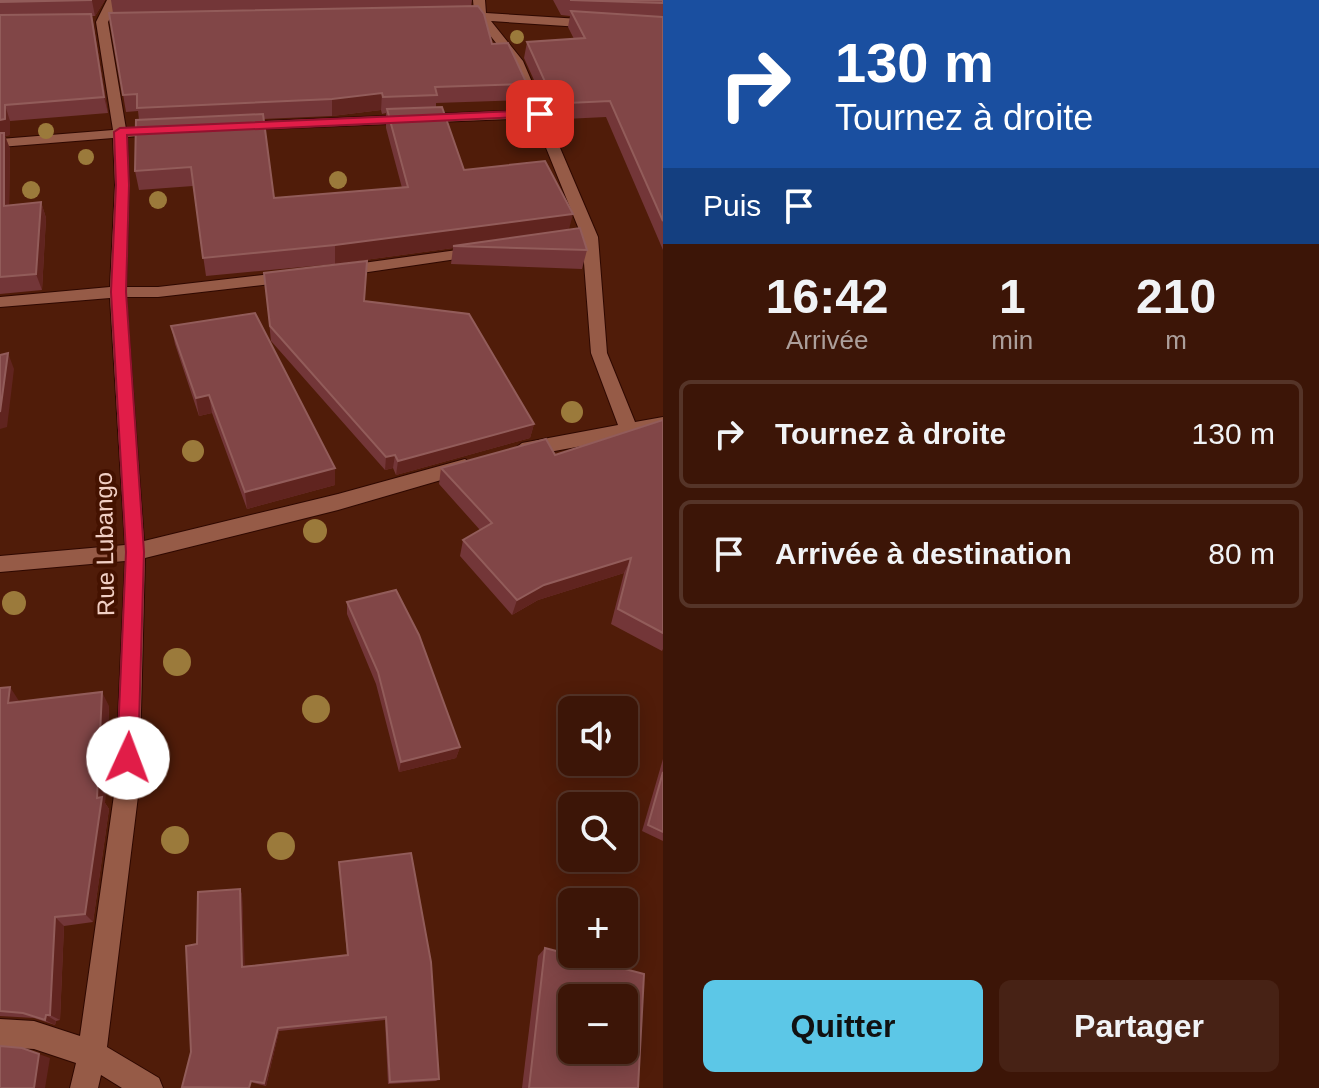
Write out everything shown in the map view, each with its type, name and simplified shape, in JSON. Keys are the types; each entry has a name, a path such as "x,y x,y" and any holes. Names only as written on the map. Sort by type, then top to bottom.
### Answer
{"street":[{"name":"Rue Lubango","path":"84,1088 92,1054 127,788 135,552 118,292 122,185 120,132 102,22 113,0"},
{"path":"450,16 480,7 617,25"},
{"path":"480,7 517,61 540,114 583,238 599,353 629,430"},
{"path":"231,126 540,114"},
{"path":"0,143 184,129"},
{"path":"0,302 118,292 158,292 500,249"},
{"path":"0,564 135,552 338,502 493,458 663,424"},
{"path":"0,1033 34,1035 92,1054 149,1088"}],"building":[{"path":"0,0 92,0 0,2"},
{"path":"570,0 663,0 663,3"},
{"path":"478,6 484,14 492,44 508,43 527,84 435,87 437,95 383,97 382,93 332,99 137,108 137,94 123,95 109,13"},
{"path":"571,11 663,17 663,221 610,101 568,103 558,83 546,84 527,42 585,38"},
{"path":"91,14 104,97 5,105 5,119 0,120 0,15"},
{"path":"442,107 464,170 545,161 573,214 335,245 203,258 191,167 135,171 136,120 263,114 274,198 408,187 387,109"},
{"path":"0,133 4,133 4,206 41,202 36,274 0,277"},
{"path":"580,228 587,250 453,246"},
{"path":"367,261 364,301 469,314 534,424 398,461 395,455 386,457 270,326 264,273"},
{"path":"255,313 335,468 245,492 209,395 196,398 171,326"},
{"path":"8,353 0,412 0,355"},
{"path":"663,420 663,633 618,609 631,558 544,585 517,600 463,540 492,523 441,468 546,439 555,455"},
{"path":"396,590 419,635 460,747 401,762 378,672 347,602"},
{"path":"10,687 8,703 102,692 97,798 102,797 85,914 55,917 50,1015 46,1015 45,1020 23,1013 0,1011 0,688"},
{"path":"663,772 663,832 648,825"},
{"path":"411,853 431,962 439,1079 390,1082 386,1017 278,1028 264,1083 251,1081 249,1088 182,1087 191,1052 186,946 197,944 198,892 240,889 242,967 348,955 339,862"},
{"path":"545,948 558,951 558,968 621,968 644,974 638,1088 529,1088"},
{"path":"0,1046 22,1048 39,1054 34,1088 0,1088"}],"route":[{"path":"128,758 135,552 118,292 122,185 120,132 540,114"}]}
